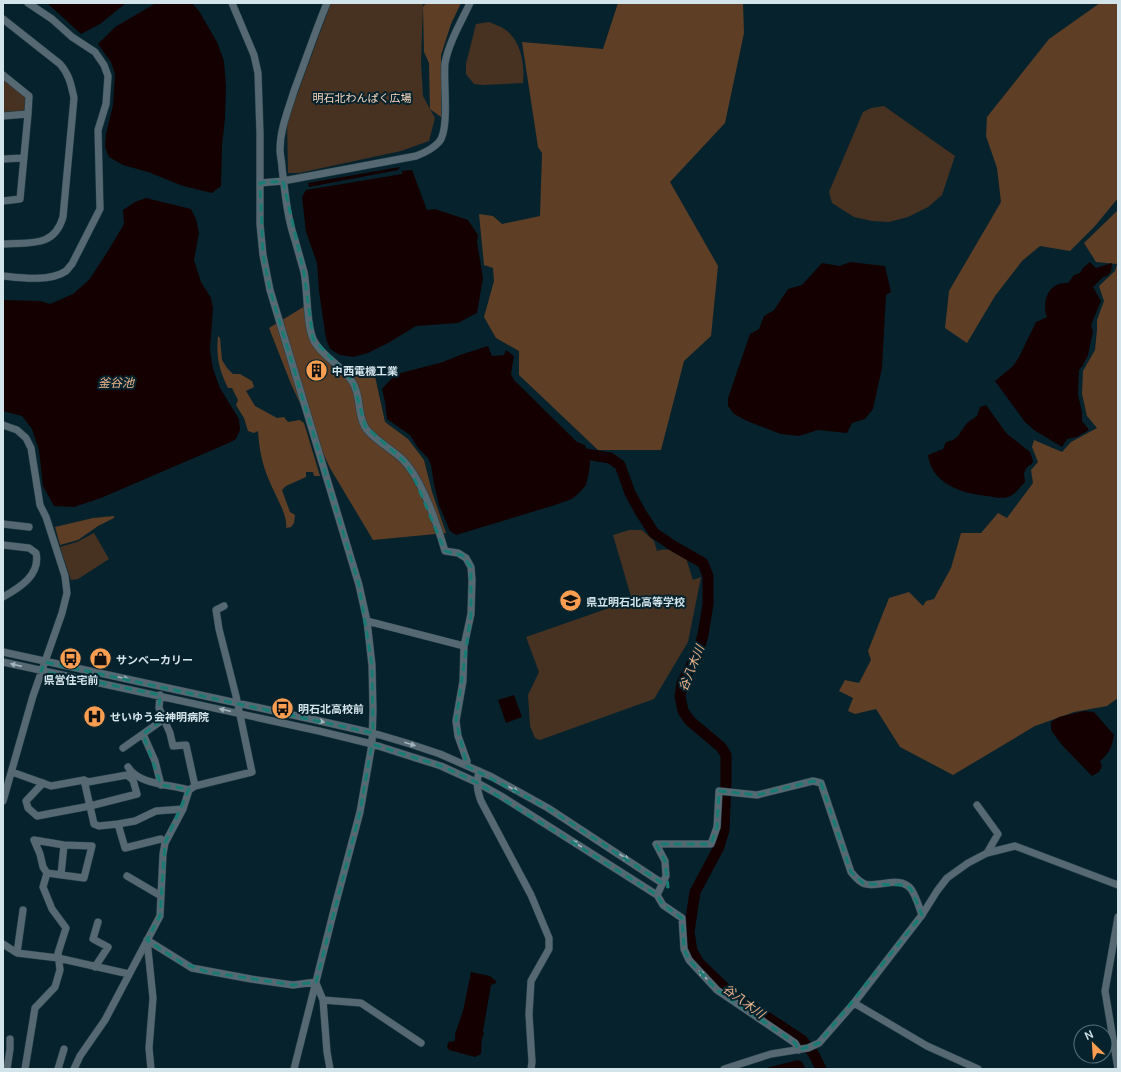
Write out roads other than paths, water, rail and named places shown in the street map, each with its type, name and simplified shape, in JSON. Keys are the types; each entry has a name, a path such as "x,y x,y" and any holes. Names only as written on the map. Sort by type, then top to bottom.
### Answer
{"street":[{"path":"3,276 30,279 55,276 66,271 72,264 100,209 98,130 106,104 108,87 108,76 106,70 95,52 72,37 52,19 28,3"},
{"path":"232,3 254,55 258,73 260,224 263,255 270,290 351,556 367,620 372,665 373,733 360,812 294,1069"},
{"path":"327,3 284,119 280,150 283,181 294,240 304,273 308,315 313,339 317,347 352,381 356,389 360,413 365,426 404,461 413,475 424,493 438,527 445,552 462,555 466,558 471,567 471,614 464,646 463,681 456,721 458,736 467,766"},
{"path":"260,183 283,181 416,156 424,153 440,142 443,136 445,116 445,64 449,48 470,3"},
{"path":"3,19 60,64 67,72 74,98 63,217 60,226 49,239 42,241 3,244"},
{"path":"3,75 29,96 20,199 3,201"},
{"path":"3,116 28,114"},
{"path":"3,159 24,158"},
{"path":"3,425 17,430 26,438 31,448 40,505 46,517 65,576 67,593 62,613 41,671 3,801"},
{"path":"3,524 29,527"},
{"path":"3,545 30,548 36,553 38,560 36,569 28,579 3,597"},
{"path":"128,767 130,771 140,778 161,785 192,788 236,775 252,772 219,629 216,610 224,606"},
{"path":"367,620 464,646"},
{"path":"3,652 373,733 440,754 492,777 548,808 662,883"},
{"path":"3,662 160,695 372,744 441,766 476,782 501,796 657,895 663,904 682,918 684,949 689,960 717,990 795,1043 800,1050"},
{"path":"74,1069 80,1056 105,1020 160,916 163,854 165,844 192,788 186,745 173,746 170,733 159,708 160,695"},
{"path":"123,748 164,719"},
{"path":"143,734 155,761 161,785"},
{"path":"479,771 476,782 476,790 480,801 532,895 549,938 549,949 531,981 529,1014 531,1067"},
{"path":"12,772 43,783 51,786 84,780 88,782 127,775 132,780 137,794 90,806 37,816 28,808 26,801 43,783"},
{"path":"84,780 94,824 99,826 135,821 156,811 183,809"},
{"path":"657,895 666,876 665,861 656,844 711,844 716,827 719,791 731,791 758,795 813,781 821,783 851,872 864,884 873,885 899,883 905,885 911,889 922,915"},
{"path":"977,805 998,834 987,853"},
{"path":"118,824 125,848 161,839"},
{"path":"24,1069 35,1008 55,987 60,970 58,953 66,928 52,908 43,887 46,873 42,867 40,854 34,840 64,845 92,846 84,878 46,873"},
{"path":"61,875 64,845"},
{"path":"724,1069 771,1054 800,1050 819,1043 854,1003 922,915 947,878 968,863 987,853 1015,846 1118,885"},
{"path":"127,876 161,896"},
{"path":"17,953 23,910"},
{"path":"1118,917 1105,991 1118,1069"},
{"path":"95,966 108,947 93,939 98,922"},
{"path":"147,940 182,963 192,968 208,972 293,985 316,982"},
{"path":"147,940 153,998 149,1048 151,1069"},
{"path":"3,944 17,953 58,958 129,974"},
{"path":"316,982 323,1000 327,1052 330,1069"},
{"path":"323,1000 361,1003 421,1043"},
{"path":"854,1003 927,1046 978,1069"},
{"path":"7,1069 10,1039"},
{"path":"58,1069 64,1049"}],"water":[{"path":"47,3 126,3 100,24 81,34"},
{"path":"156,3 192,3 199,11 217,42 224,61 226,86 221,186 212,193 183,186 148,172 123,165 109,157 105,147 106,134 113,105 115,74 111,62 98,44 115,27"},
{"path":"400,167 398,170 309,187 308,183"},
{"path":"412,170 427,210 435,209 468,220 478,235 477,242 483,278 477,313 458,323 416,326 368,353 353,357 340,355 330,349 326,339 319,291 317,263 306,232 302,197 306,190 402,174 402,171"},
{"name":"釜谷池","path":"146,198 191,209 196,219 199,233 194,260 201,282 211,298 213,308 210,350 213,369 220,388 239,419 240,430 236,439 231,442 101,498 74,507 54,506 43,486 39,450 32,429 22,416 3,411 3,300 40,301 50,304 73,294 89,280 108,251 124,224 123,210 135,202"},
{"path":"850,262 885,266 891,292 886,295 882,368 873,409 865,419 852,423 847,433 818,430 799,436 781,434 747,421 734,414 728,406 728,398 750,334 759,329 764,316 774,310 788,289 802,285 822,263 840,266"},
{"path":"1090,262 1096,268 1112,263 1111,272 1107,276 1103,277 1093,287 1101,301 1091,325 1093,331 1088,355 1079,370 1078,395 1082,412 1082,421 1089,430 1077,437 1067,439 1062,447 1034,430 1025,422 995,381 1013,366 1036,322 1047,317 1045,303 1051,289 1060,284 1068,283 1074,275 1080,273"},
{"path":"488,346 492,356 504,355 506,350 514,356 511,374 514,380 577,442 585,445 590,463 589,472 586,485 572,499 456,535 450,531 439,505 431,465 428,458 418,448 410,435 387,419 382,389 397,374 443,362"},
{"path":"986,405 1007,434 1030,452 1033,461 1024,473 1025,482 1015,493 1008,497 1000,498 977,495 958,490 941,480 930,465 928,455 943,449 946,442 953,440 958,436 967,423 977,416 980,407"},
{"path":"514,695 522,717 506,723 498,700"},
{"path":"1084,711 1094,712 1114,735 1110,750 1100,761 1102,766 1099,772 1092,776 1061,744 1051,730 1051,722 1059,717"},
{"path":"471,972 490,976 496,981 496,983 491,985 483,1031 484,1034 481,1054 475,1057 449,1050 447,1047 450,1041 453,1042 455,1040 455,1034 463,1011"},
{"path":"798,1060 802,1062 806,1069 762,1069"}],"waterway":[{"name":"谷八木川","path":"573,452 610,458 620,465 630,493 654,533 703,563 708,576 708,604 703,635 698,653 682,683 680,696 683,711 690,721 721,747 726,755 726,782 724,830 719,847 695,892 689,932 692,951 699,963 730,993 802,1040 813,1053 821,1069"}],"place":[{"name":"中西電機工業","path":"317,370"},
{"name":"県立明石北高等学校","path":"571,601"},
{"name":"県営住宅前","path":"71,659"},
{"name":"サンベーカリー","path":"100,659"},
{"name":"明石北高校前","path":"282,708"},
{"name":"せいゆう会神明病院","path":"94,716"}],"park label":[{"name":"明石北わんぱく広場","path":"362,97"}]}
